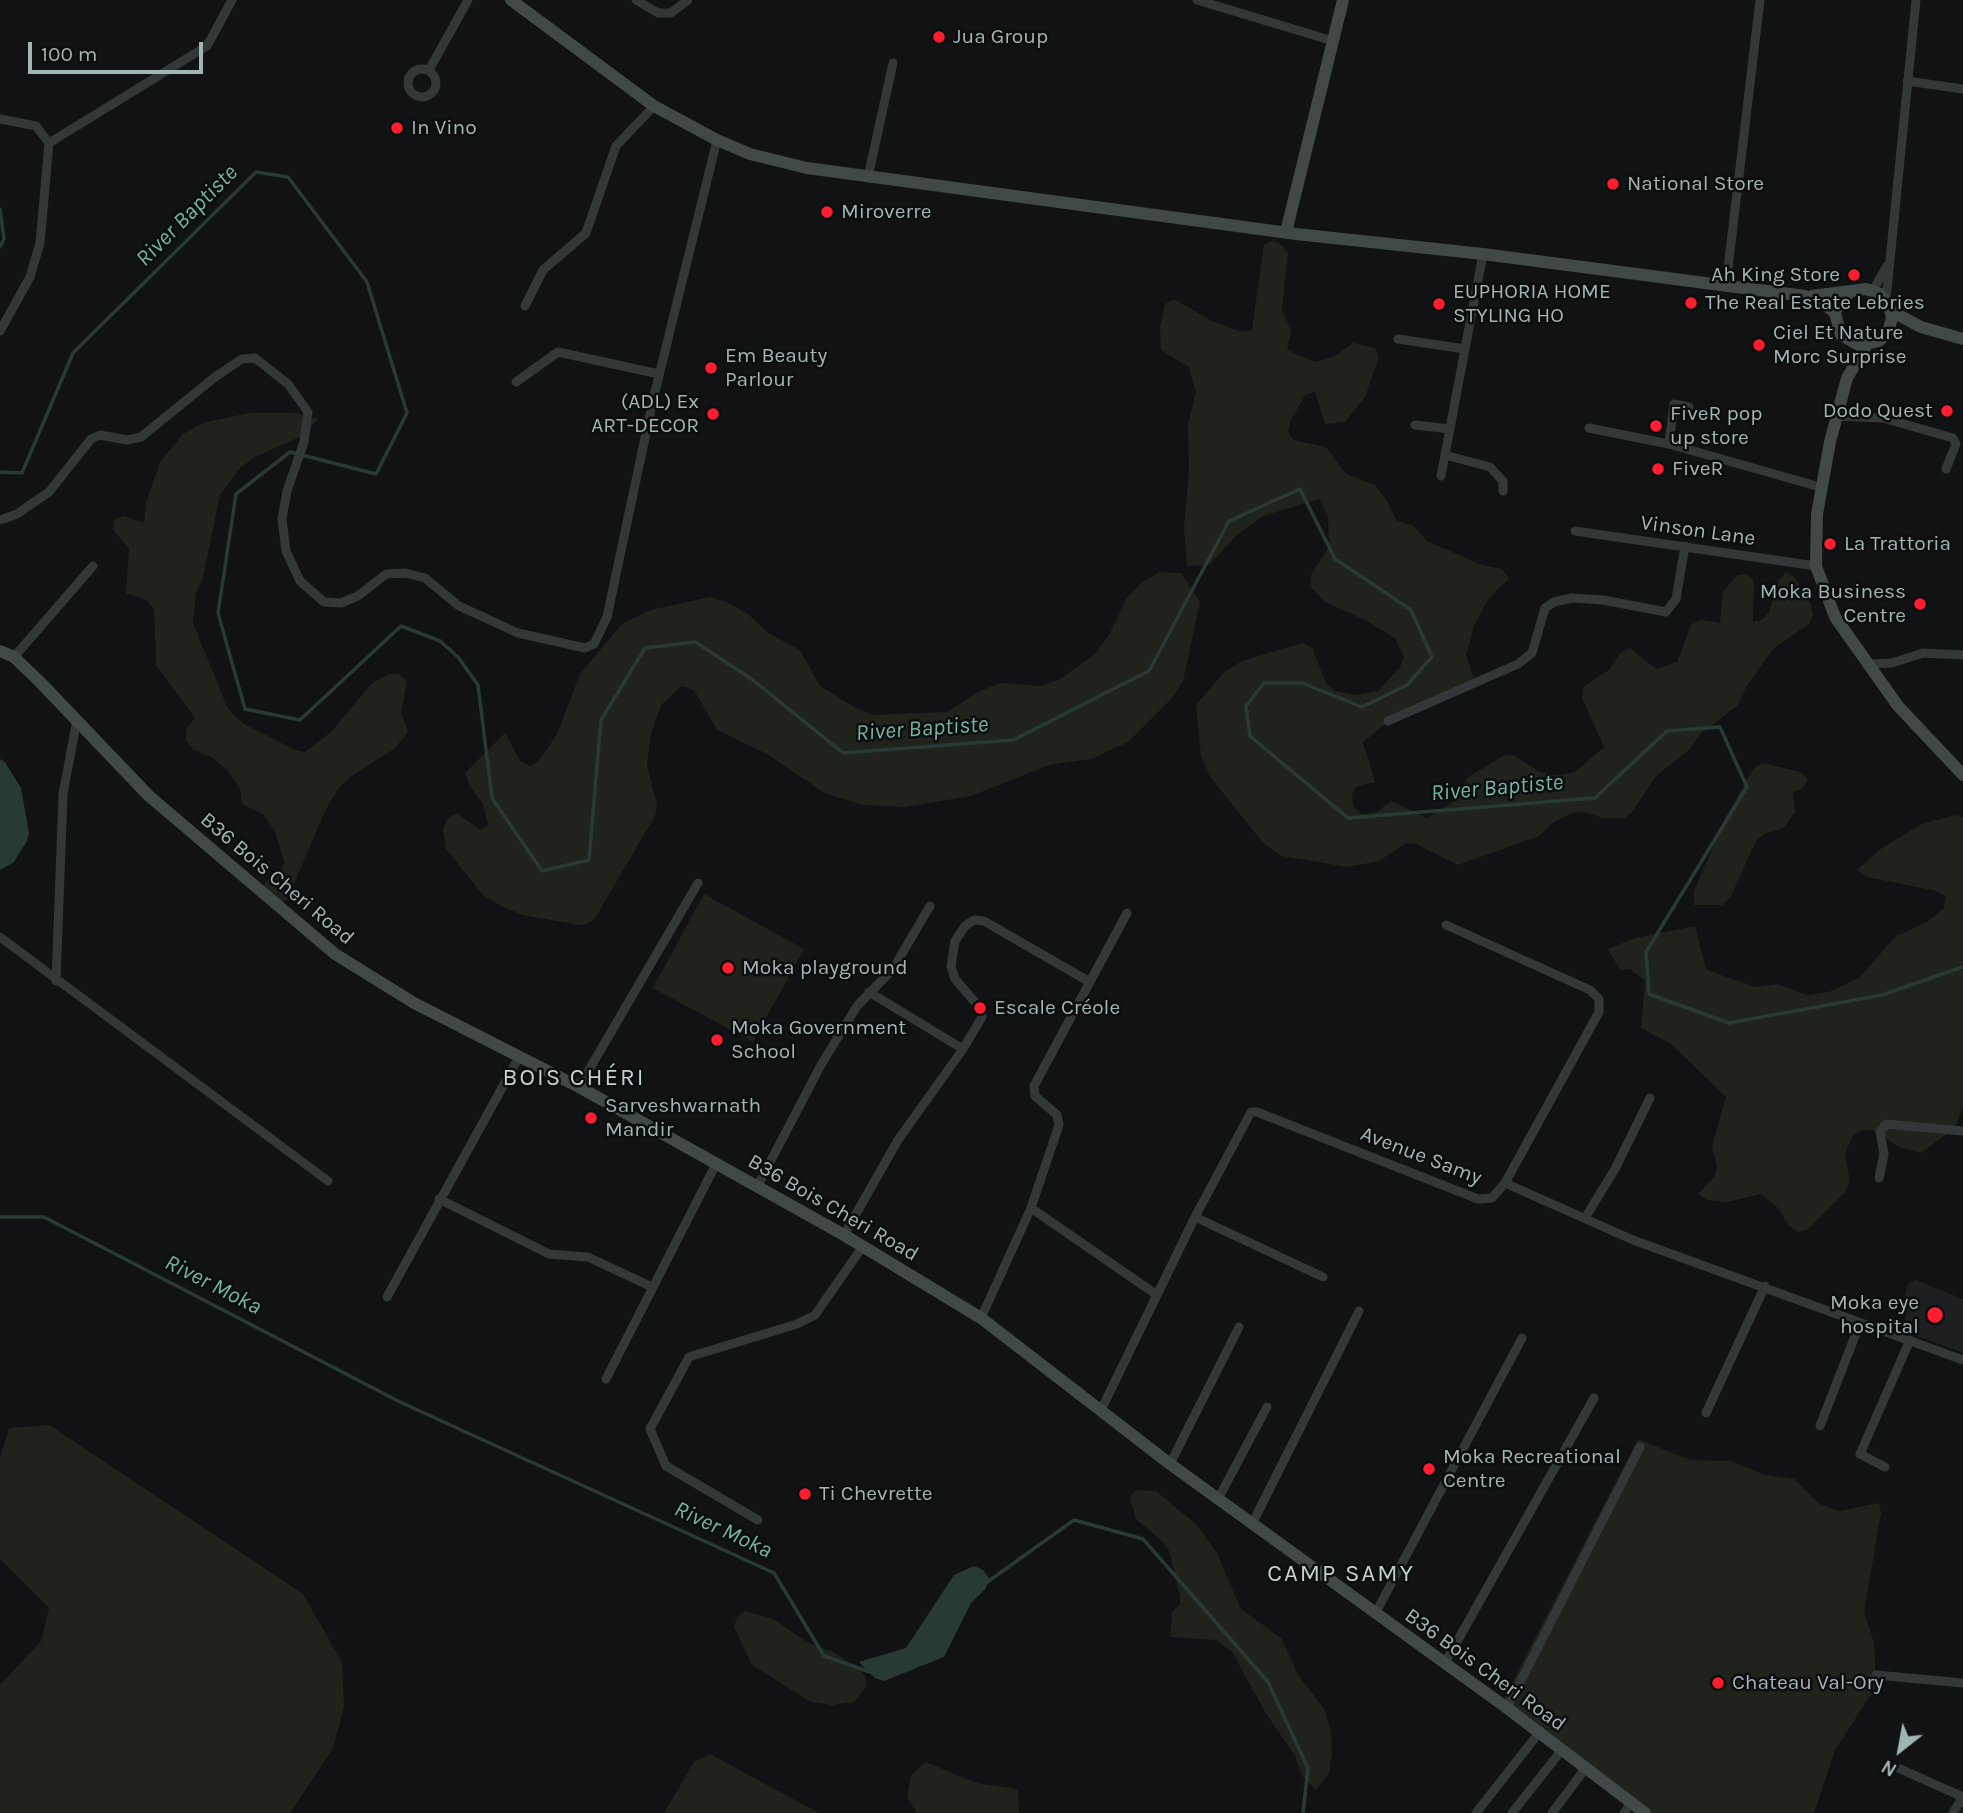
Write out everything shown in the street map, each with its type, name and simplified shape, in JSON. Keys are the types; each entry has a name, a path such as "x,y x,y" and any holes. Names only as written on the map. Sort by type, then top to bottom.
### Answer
{"main road":[{"path":"511,0 654,106 717,140 750,154 796,166 1286,232 1483,254 1805,296 1873,290 1889,305 1921,327 1963,339"},
{"path":"1286,232 1343,0"},
{"path":"1847,378 1846,340 1837,328 1835,313 1838,305 1850,292"},
{"path":"1805,296 1823,303 1835,313"},
{"path":"1888,332 1889,305"},
{"path":"1846,340 1866,346 1879,341 1888,332 1921,327"},
{"path":"1866,346 1847,378 1836,416 1820,487 1816,566 1835,617 1898,706 1963,775"},
{"name":"B36 Bois Cheri Road","path":"0,651 14,657 149,796 335,954 414,1003 579,1087 844,1235 981,1318 1170,1464 1507,1708 1586,1769 1628,1808 1645,1813"}],"street":[{"path":"49,143 206,46 216,33 232,0"},
{"path":"429,70 468,0"},
{"path":"636,0 658,13 671,13 688,0"},
{"path":"1198,0 1333,41"},
{"path":"1726,285 1760,0"},
{"path":"1889,305 1890,262 1916,0"},
{"path":"868,177 893,63"},
{"path":"1907,81 1963,89"},
{"path":"525,306 543,271 586,233 616,146 654,106"},
{"path":"0,119 36,126 49,143 40,243 30,277 0,331"},
{"path":"0,520 17,514 49,492 91,439 100,435 127,440 141,438 215,377 242,359 255,358 265,363 305,405 308,412 304,442 287,491 282,519 286,551 300,581 324,602 341,603 358,596 386,574 405,573 425,578 459,606 486,621 518,633 585,648 594,644 607,617 659,374 717,140"},
{"path":"1441,476 1483,254"},
{"path":"1873,290 1890,262"},
{"path":"1398,339 1465,349"},
{"path":"516,382 558,352 659,374"},
{"path":"1669,444 1674,404 1689,407"},
{"path":"1836,416 1883,418 1953,439 1956,444 1946,469"},
{"path":"1415,425 1450,429"},
{"path":"1590,428 1669,444 1820,487"},
{"path":"1445,455 1490,467 1503,481 1503,491"},
{"name":"Vinson Lane","path":"1575,531 1816,566"},
{"path":"1388,721 1518,664 1532,653 1545,608 1554,602 1572,598 1603,600 1666,612 1676,599 1685,546"},
{"path":"14,657 93,566"},
{"path":"1869,664 1892,663 1923,653 1963,655"},
{"path":"56,981 63,794 77,720"},
{"path":"579,1087 698,883"},
{"path":"757,1187 821,1065 857,1006 893,969 930,906"},
{"path":"981,1318 1031,1208 1059,1125 1057,1115 1035,1096 1034,1086 1088,981 1127,913"},
{"path":"844,1235 898,1140 963,1049 983,1013 955,979 952,953 960,933 974,920 1006,931 1088,981"},
{"path":"1446,925 1590,990 1599,999 1599,1012 1505,1183"},
{"path":"0,937 328,1181"},
{"path":"869,992 963,1049"},
{"path":"387,1297 519,1057"},
{"path":"1585,1219 1615,1169 1650,1098"},
{"name":"Avenue Samy","path":"1101,1410 1195,1217 1251,1112 1257,1112 1478,1199 1492,1198 1505,1183 1633,1240 1963,1360"},
{"path":"1879,1178 1884,1154 1880,1132 1886,1124 1963,1131"},
{"path":"606,1379 716,1164"},
{"path":"439,1199 549,1254 588,1257 652,1287"},
{"path":"1031,1208 1157,1295"},
{"path":"1195,1217 1323,1277"},
{"path":"758,1520 666,1465 650,1429 689,1357 797,1324 815,1314 863,1246"},
{"path":"1706,1413 1765,1286"},
{"path":"1252,1524 1359,1311"},
{"path":"1820,1426 1860,1323"},
{"path":"1170,1464 1239,1327"},
{"path":"1376,1614 1522,1338"},
{"path":"1885,1467 1860,1454 1910,1340"},
{"path":"1444,1663 1594,1398"},
{"path":"1218,1499 1267,1407"},
{"path":"1507,1708 1640,1447"},
{"path":"1876,1675 1963,1683"},
{"path":"1476,1813 1538,1734"},
{"path":"1512,1813 1561,1751"},
{"path":"1898,1768 1963,1797 1953,1813"},
{"path":"1552,1813 1586,1769"}],"shaded area":[{"path":"1273,240 1282,245 1288,254 1282,310 1291,330 1287,350 1315,362 1335,356 1353,343 1375,348 1379,357 1365,397 1345,422 1325,424 1315,392 1305,395 1290,422 1288,432 1293,440 1326,447 1346,474 1375,485 1396,520 1414,526 1427,541 1482,565 1502,569 1509,578 1488,600 1474,626 1466,655 1475,682 1388,722 1363,742 1375,782 1355,787 1353,805 1361,814 1375,813 1391,801 1427,818 1453,802 1468,777 1503,756 1513,755 1540,772 1555,775 1575,772 1604,747 1582,698 1583,687 1609,670 1620,653 1630,648 1656,669 1677,662 1691,625 1700,620 1720,623 1723,592 1737,575 1746,574 1754,581 1753,622 1762,620 1769,612 1779,580 1786,572 1795,578 1811,605 1813,615 1809,624 1774,648 1748,684 1737,706 1701,733 1689,750 1657,775 1633,811 1625,818 1572,813 1554,822 1539,836 1458,865 1416,844 1406,843 1379,861 1348,867 1282,856 1264,844 1211,778 1201,757 1196,705 1224,672 1242,661 1302,643 1312,648 1327,685 1335,691 1355,695 1378,691 1400,667 1404,657 1395,638 1367,621 1325,602 1310,586 1311,575 1329,547 1328,516 1319,499 1263,516 1237,535 1209,565 1187,566 1184,528 1189,470 1188,424 1196,392 1189,367 1161,350 1160,327 1165,304 1174,299 1212,321 1242,332 1252,330 1264,245"},
{"path":"249,413 295,413 318,419 304,435 255,457 239,469 220,495 203,577 196,593 193,623 228,709 244,724 295,750 305,752 332,731 371,684 388,674 399,674 407,681 401,713 408,732 394,749 353,775 339,788 326,809 287,900 277,903 268,895 264,885 270,877 280,873 284,862 275,831 263,814 242,804 240,789 228,771 213,758 193,749 186,741 186,730 195,718 156,665 154,609 146,600 126,593 129,548 113,530 114,519 123,516 144,523 146,503 160,462 183,434 202,423"},
{"path":"1160,572 1181,573 1200,602 1183,681 1172,698 1128,742 1091,759 1049,765 971,796 905,807 863,805 824,793 767,754 717,730 694,690 682,686 662,704 651,733 647,765 657,805 655,816 594,920 585,925 573,924 523,915 503,907 483,895 446,849 443,828 448,818 457,813 480,830 488,825 483,804 469,785 465,773 505,733 521,762 530,766 539,761 557,734 580,674 622,624 651,610 710,597 729,603 749,615 768,633 800,650 820,686 856,708 874,715 947,712 980,691 1001,683 1041,686 1060,679 1095,654 1109,635 1127,598 1142,582"},
{"path":"0,759 5,762 21,788 29,833 14,862 0,870"},
{"path":"1762,763 1801,772 1808,780 1803,788 1793,792 1795,812 1784,828 1764,834 1756,841 1730,898 1722,905 1694,905 1694,891 1726,817 1753,769"},
{"path":"1955,815 1963,818 1963,1107 1954,1129 1921,1153 1899,1147 1872,1130 1862,1130 1853,1136 1845,1153 1850,1182 1845,1192 1808,1229 1798,1232 1789,1226 1778,1208 1761,1194 1727,1202 1707,1200 1698,1194 1714,1177 1717,1167 1712,1147 1726,1097 1671,1044 1641,1028 1645,981 1630,969 1620,970 1608,949 1635,938 1695,926 1706,969 1756,987 1777,984 1807,995 1829,992 1859,978 1896,936 1927,922 1944,908 1946,896 1936,891 1868,877 1857,870 1882,848 1922,824"},
{"name":"Moka playground","path":"704,894 804,949 753,1042 653,988"},
{"name":"Moka eye hospital","path":"1916,1280 1963,1299 1963,1353 1903,1331 1907,1310 1902,1306 1908,1284"},
{"path":"49,1425 303,1594 342,1662 344,1707 333,1748 290,1813 0,1813 0,1685 41,1641 49,1608 0,1559 0,1458 9,1428"},
{"path":"1638,1439 1690,1460 1731,1461 1765,1475 1794,1479 1818,1503 1838,1511 1879,1503 1881,1513 1864,1612 1874,1643 1876,1687 1835,1750 1814,1813 1652,1813 1501,1704"},
{"path":"1136,1490 1156,1491 1197,1525 1217,1553 1241,1609 1281,1638 1299,1676 1324,1709 1331,1732 1332,1752 1329,1773 1316,1790 1302,1776 1295,1756 1265,1712 1232,1652 1216,1640 1170,1637 1172,1612 1180,1605 1180,1595 1169,1551 1162,1541 1136,1519 1130,1498"},
{"path":"974,1566 983,1570 989,1578 986,1588 971,1603 944,1657 884,1681 875,1678 859,1662 906,1648 954,1575"},
{"path":"745,1611 774,1619 806,1642 833,1652 859,1668 865,1676 866,1687 854,1702 832,1705 811,1702 752,1665 734,1627 737,1617"},
{"path":"710,1754 819,1813 664,1813 694,1762"},
{"path":"926,1762 976,1783 1018,1789 1019,1813 917,1813 907,1798 911,1775"}],"waterway":[{"name":"River Baptiste","path":"0,472 22,473 73,353 256,172 288,177 367,282 407,413 376,474 290,452 236,494 218,613 245,709 300,720 401,626 440,641 458,657 478,685 492,798 542,871 589,860 601,720 645,648 695,642 753,680 843,753 1013,740 1149,671 1229,521 1300,489 1335,559 1411,610 1432,657 1407,685 1362,707 1302,683 1264,683 1246,706 1250,736 1348,818 1595,798 1667,731 1720,727 1747,787 1646,952 1649,994 1729,1023 1882,995 1963,967"},
{"name":"River Baptiste","path":"0,209 4,239 0,247"},
{"name":"River Moka","path":"0,1217 44,1217 400,1402 774,1573 824,1656 873,1673"},
{"name":"River Moka","path":"986,1583 1074,1520 1143,1539 1268,1682 1308,1768 1303,1813"}],"place":[{"name":"Jua Group","path":"939,37"},
{"name":"In Vino","path":"397,128"},
{"name":"National Store","path":"1613,184"},
{"name":"Miroverre","path":"827,212"},
{"name":"Ah King Store","path":"1854,275"},
{"name":"The Real Estate Lebries","path":"1691,303"},
{"name":"EUPHORIA HOME STYLING HO","path":"1439,304"},
{"name":"Ciel Et Nature Morc Surprise","path":"1759,345"},
{"name":"Em Beauty Parlour","path":"711,368"},
{"name":"Dodo Quest","path":"1947,411"},
{"name":"(ADL) Ex ART-DECOR","path":"713,414"},
{"name":"FiveR pop up store","path":"1656,426"},
{"name":"FiveR","path":"1658,469"},
{"name":"La Trattoria","path":"1830,544"},
{"name":"Moka Business Centre","path":"1920,604"},
{"name":"Moka playground","path":"728,968"},
{"name":"Escale Créole","path":"980,1008"},
{"name":"Moka Government School","path":"717,1040"},
{"name":"Sarveshwarnath Mandir","path":"591,1118"},
{"name":"Moka eye hospital","path":"1935,1315"},
{"name":"Moka Recreational Centre","path":"1429,1469"},
{"name":"Ti Chevrette","path":"805,1494"},
{"name":"Chateau Val-Ory","path":"1718,1683"}],"district":[{"name":"BOIS CHÉRI","path":"574,1078"},
{"name":"CAMP SAMY","path":"1341,1574"}]}
